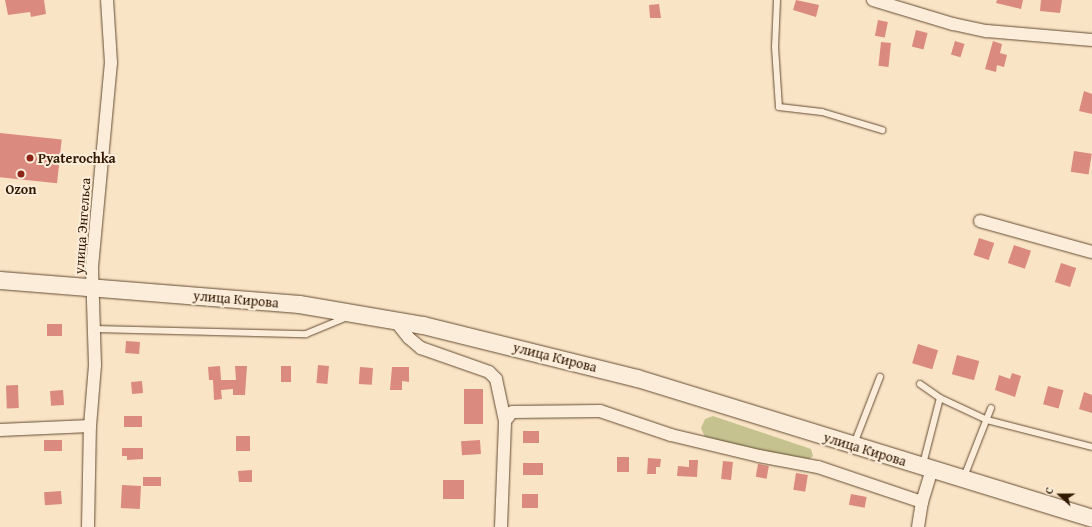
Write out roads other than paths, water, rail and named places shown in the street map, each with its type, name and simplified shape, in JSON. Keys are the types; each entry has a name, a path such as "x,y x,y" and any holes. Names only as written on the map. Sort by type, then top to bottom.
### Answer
{"main road":[{"name":"улица Кирова","path":"0,280 299,304 394,319 637,378 963,479 1091,516"}],"street":[{"name":"улица Энгельса","path":"88,527 90,426 95,365 92,267 111,63 107,0"},
{"path":"873,0 953,24 987,31 1091,37"},
{"path":"980,221 1092,252"},
{"path":"394,319 409,338 421,348 489,372 496,379 509,416 502,527"},
{"path":"509,416 600,411 671,435 759,456 818,467 922,502"},
{"path":"0,430 90,426"},
{"path":"918,527 927,468"}],"lane":[{"path":"777,0 774,47 779,107 822,112 882,130"},
{"path":"95,329 306,334 357,312"},
{"path":"854,445 880,377"},
{"path":"920,384 940,398 987,420 1092,447"},
{"path":"927,468 940,398"},
{"path":"963,479 991,408"}],"place":[{"name":"Pyaterochka","path":"30,158"},
{"name":"Ozon","path":"21,174"}]}
